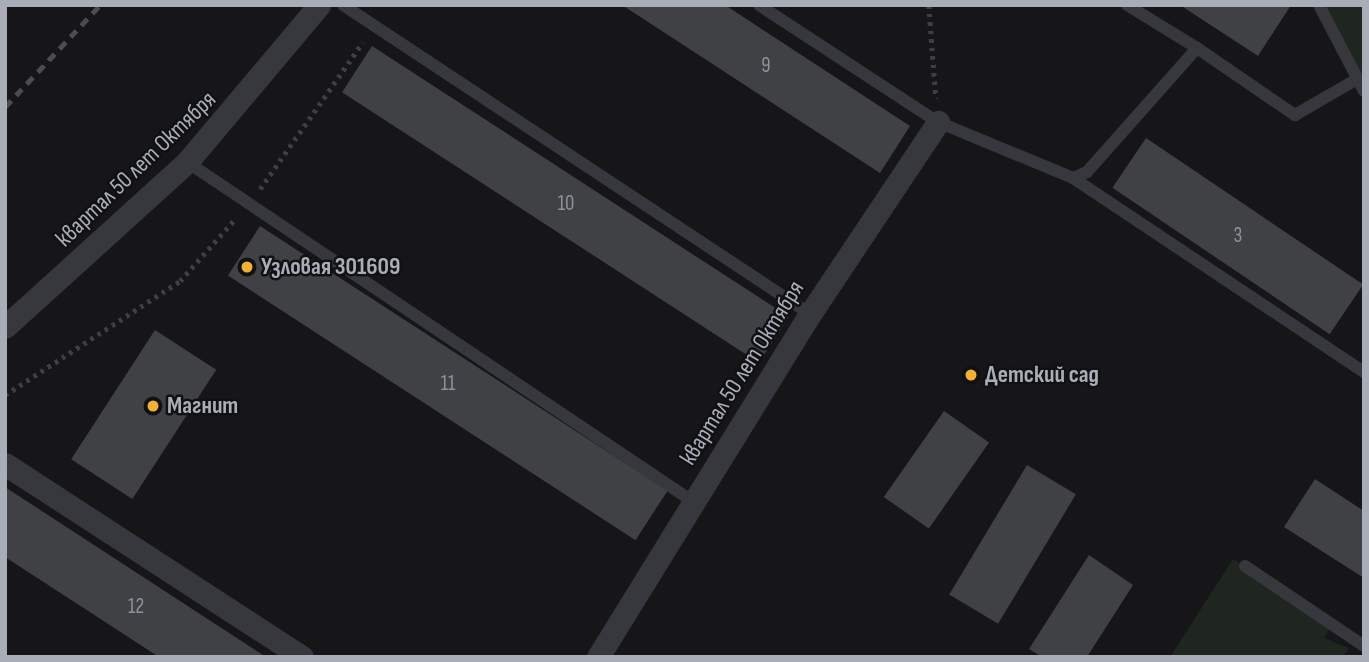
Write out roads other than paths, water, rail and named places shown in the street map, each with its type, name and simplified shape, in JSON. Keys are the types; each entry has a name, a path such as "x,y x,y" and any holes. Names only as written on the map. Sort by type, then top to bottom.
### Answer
{"street":[{"name":"квартал 50 лет Октября","path":"5,327 187,162 319,5"},
{"name":"квартал 50 лет Октября","path":"603,655 692,501 810,314 937,122"},
{"path":"5,464 302,657"}],"lane":[{"path":"343,5 810,314"},
{"path":"759,5 937,122 1073,178 1364,372"},
{"path":"1127,5 1295,115 1357,79"},
{"path":"1318,5 1364,91"},
{"path":"1073,178 1087,172 1149,107 1196,48"},
{"path":"187,162 692,501"},
{"path":"1245,566 1364,646"}],"railway":[{"path":"5,107 100,5"}],"place":[{"name":"Узловая 301609","path":"247,267"},
{"name":"Детский сад","path":"971,375"},
{"name":"Магнит","path":"153,406"}]}
